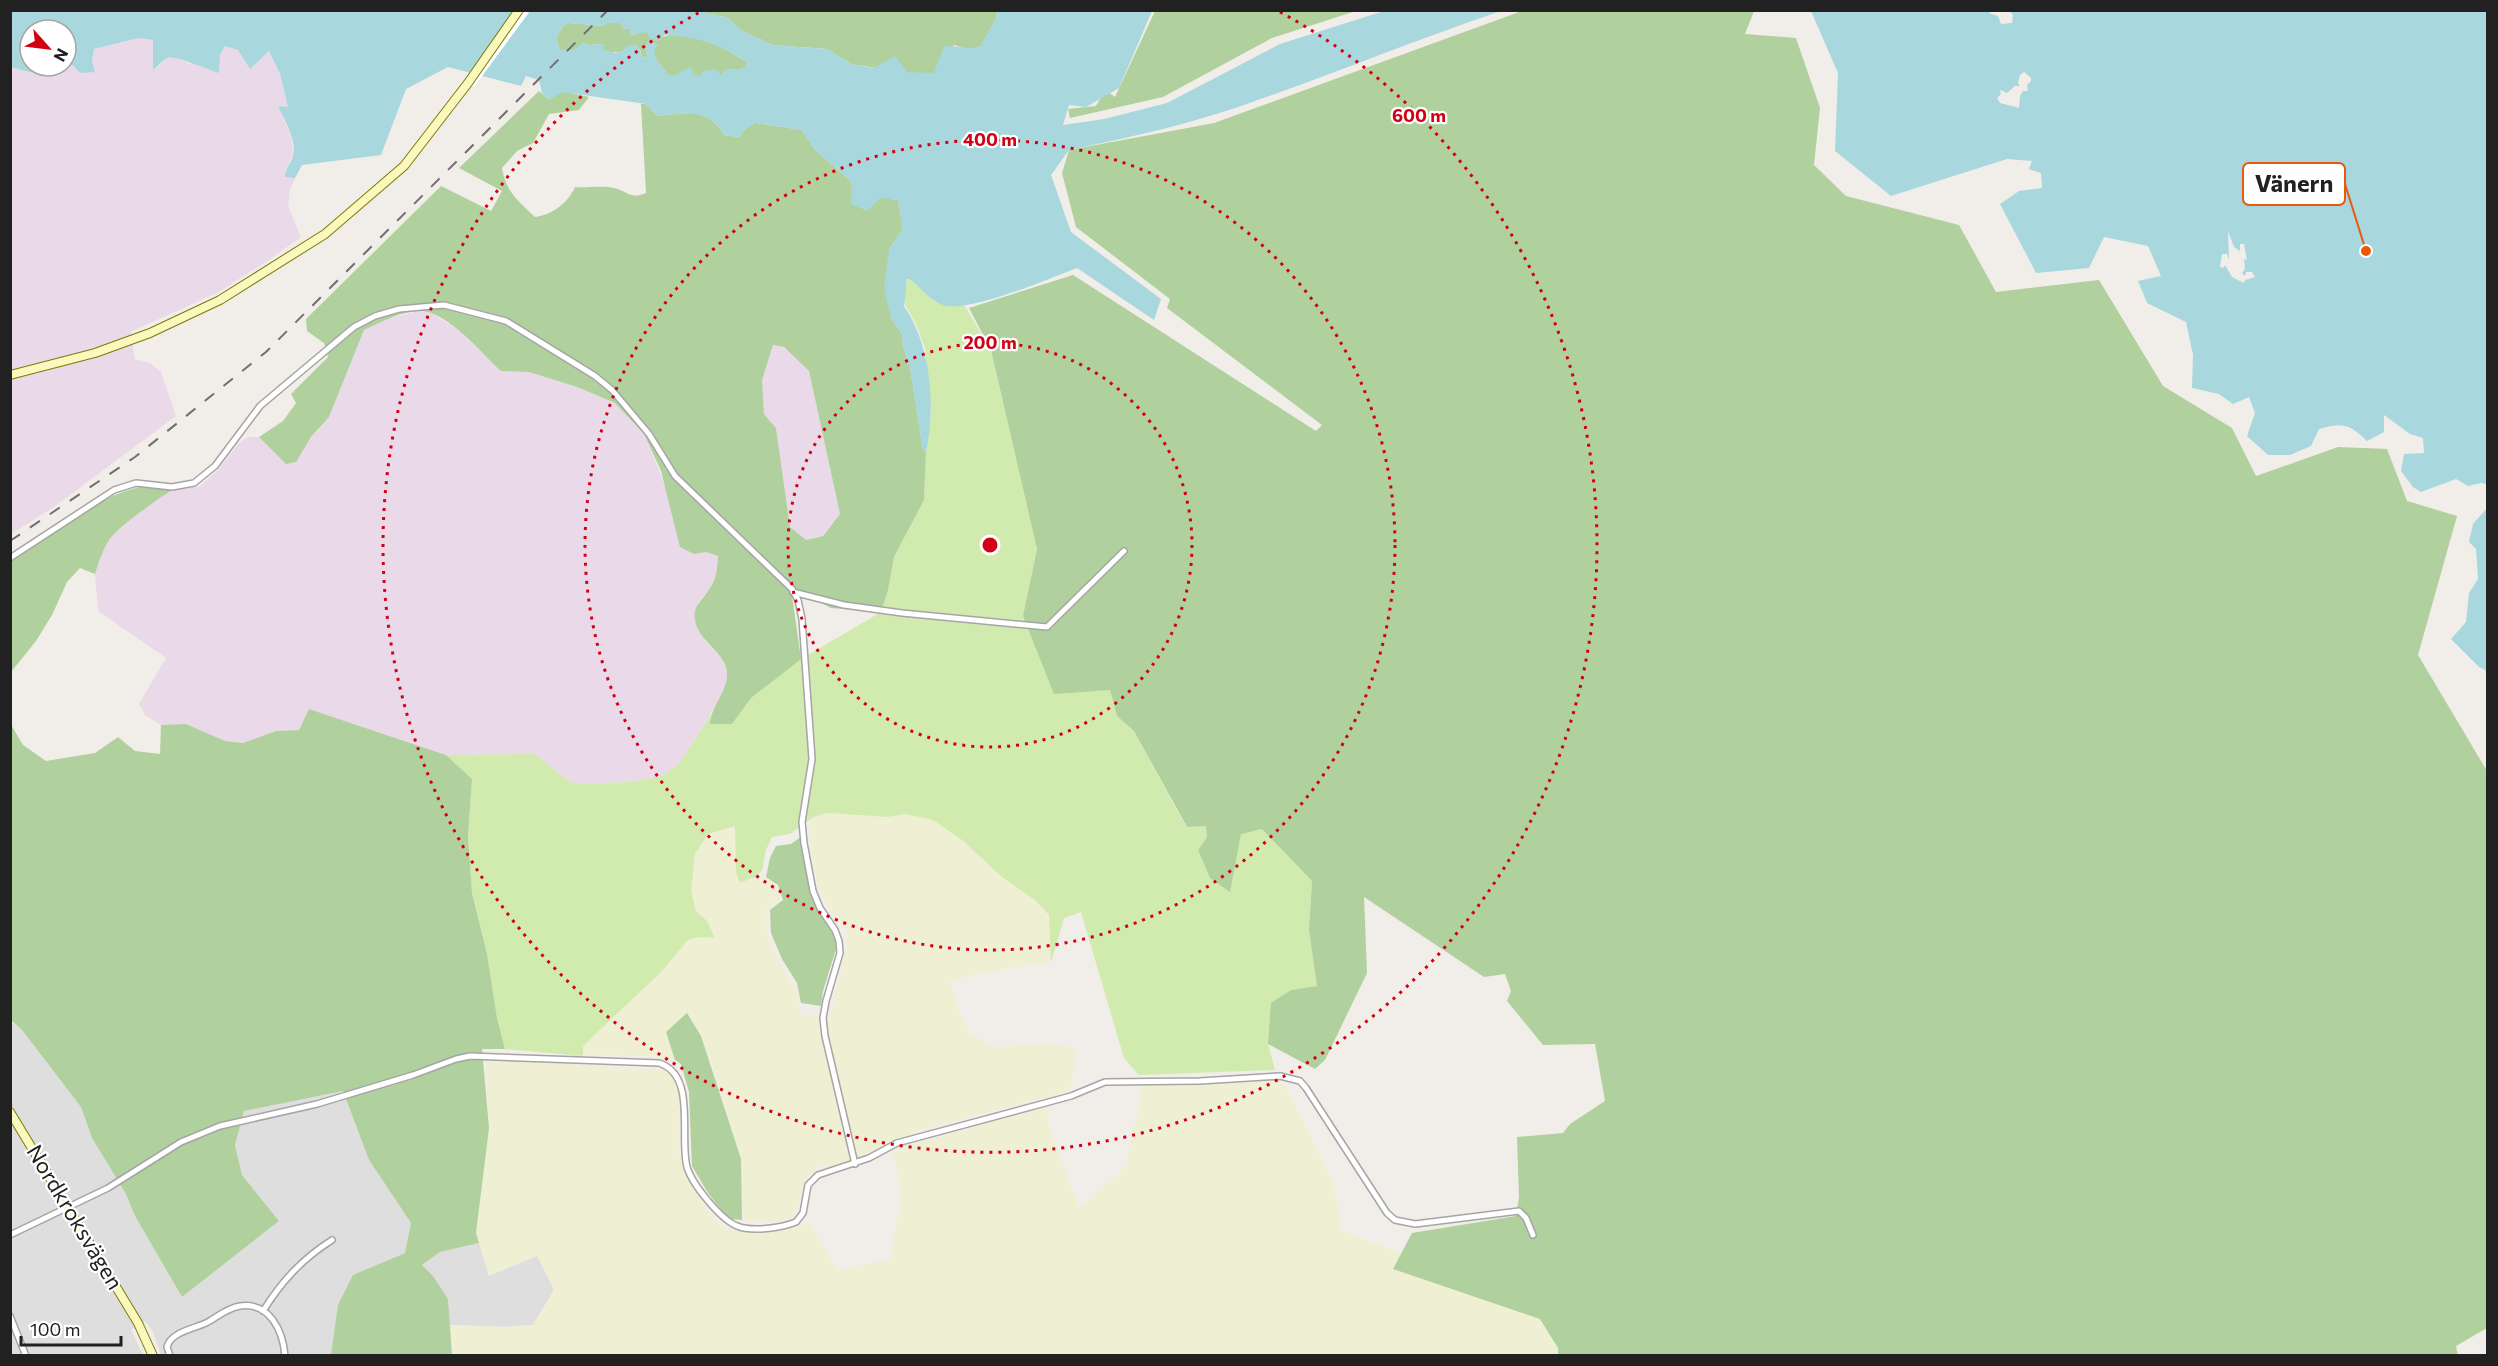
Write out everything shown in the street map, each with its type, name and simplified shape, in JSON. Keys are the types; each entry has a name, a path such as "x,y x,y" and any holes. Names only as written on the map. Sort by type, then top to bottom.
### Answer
{"street":[{"path":"10,375 95,353 150,333 220,300 325,234 404,166 468,83 519,10"},
{"path":"10,558 114,489 136,483 172,487 194,483 215,466 260,406 354,327 375,316 399,309 444,305 506,321 595,376 612,390 649,434 675,476 794,592 798,600 802,619 812,759 802,822 804,843 813,891 820,908 840,941 840,953 826,1001 825,1036 855,1164"},
{"path":"794,592 855,607 1047,627 1124,551"},
{"path":"10,1235 108,1188 181,1142 220,1126 317,1104 470,1056 668,1066 676,1074 682,1089 686,1159 689,1171 703,1193 721,1214 736,1226 752,1228 795,1222 803,1213 807,1190 812,1180 827,1172 855,1164 897,1143 1063,1098 1105,1082 1200,1081 1280,1076 1300,1081 1306,1088 1387,1213 1395,1220 1415,1224 1518,1211 1526,1218 1533,1235"},
{"name":"Nordkroksvägen","path":"10,1112 138,1323 153,1356"},
{"path":"263,1311 286,1277 300,1263 332,1240"},
{"path":"170,1356 167,1347 172,1338 240,1306 250,1306 263,1311 274,1320 280,1331 285,1356"},
{"path":"10,1316 26,1356"}],"shaded area":[{"path":"138,37 153,40 154,70 168,58 180,57 189,64 220,55 225,46 238,50 269,51 280,74 288,107 278,106 292,138 293,155 285,170 286,177 295,178 290,190 288,206 301,237 217,293 130,332 135,359 150,363 161,372 176,416 54,507 11,534 11,67 18,68 18,78 78,78 78,66 95,71 92,61 93,49"},
{"path":"418,311 431,313 456,328 501,371 529,372 577,387 615,403 644,434 693,554 706,552 718,556 716,576 709,590 698,602 705,641 722,659 728,673 724,692 680,763 663,776 629,782 577,784 567,780 535,754 446,755 309,709 299,730 276,731 243,743 225,742 186,724 161,725 145,715 139,704 166,658 98,611 95,574 101,554 111,537 153,501 172,490 199,487 218,470 239,443 248,437 259,437 269,446 304,446 329,417 364,330 384,320"},
{"path":"773,345 784,347 809,371 840,514 823,535 806,540 790,527 776,428 764,414 762,379"},
{"path":"10,1020 22,1030 81,1107 92,1138 126,1194 135,1216 182,1297 279,1221 242,1175 235,1145 243,1111 343,1091 369,1160 411,1223 405,1253 353,1275 331,1355 161,1355 153,1332 145,1321 131,1330 143,1355 11,1355"},
{"path":"479,1243 537,1255 546,1263 554,1290 533,1325 505,1327 449,1325 448,1299 422,1265 440,1252"}],"green space":[{"path":"698,11 997,11 996,18 981,46 969,50 954,45 934,73 907,73 851,64 827,49 773,45 740,30 728,18"},
{"path":"1155,11 1356,11 1272,38 1163,97 1070,118 1068,109 1096,106 1108,92 1115,97"},
{"path":"1522,11 1754,11 1745,34 1796,38 1820,108 1814,165 1846,196 1959,225 1996,292 2099,280 2163,386 2232,428 2256,476 2338,447 2387,449 2407,501 2457,516 2418,655 2487,771 2487,1328 2456,1346 2458,1356 1558,1355 1558,1348 1540,1319 1393,1269 1412,1233 1516,1216 1519,1197 1517,1137 1563,1133 1570,1124 1605,1101 1595,1044 1543,1045 1507,1001 1511,991 1505,974 1484,977 1364,897 1367,973 1325,1060 1315,1069 1268,1044 1271,1003 1291,990 1317,986 1309,930 1312,881 1262,829 1241,834 1230,892 1210,878 1198,850 1207,837 1206,826 1187,827 1134,731 1117,716 1110,690 1054,694 1023,616 1037,549 991,350 969,308 1073,275 1316,431 1322,425 1167,308 1170,299 1076,227 1062,173 1069,150 1214,123"},
{"path":"569,23 603,26 607,23 620,23 624,29 630,28 631,35 647,31 656,40 667,36 691,36 726,50 747,62 746,67 739,70 726,69 721,76 717,71 700,76 668,75 657,61 653,51 657,45 649,41 646,45 647,58 642,57 640,49 612,52 603,50 603,44 583,43 574,50 560,50 556,38 564,25"},
{"path":"539,91 549,100 561,91 589,97 579,110 549,114 533,143 517,151 502,168 510,190 535,217 547,214 559,207 575,187 610,187 636,196 646,193 641,104 646,104 658,116 687,113 704,116 718,126 724,135 739,137 745,129 755,123 802,130 815,150 851,181 852,192 898,200 903,229 889,249 891,318 902,334 903,346 910,367 923,450 926,452 924,500 894,557 881,612 831,608 808,596 792,596 801,659 751,698 732,724 710,724 713,711 726,682 726,668 719,654 697,628 695,620 695,610 714,580 718,556 706,552 694,554 680,547 661,471 644,434 615,403 577,387 529,372 501,371 451,324 429,312 418,311 397,315 364,330 329,417 311,437 296,462 286,464 259,437 283,421 296,403 291,394 328,357 324,343 307,331 306,319 441,186 491,211 502,191 459,168","holes":["773,345 784,347 809,371 840,514 823,536 806,540 790,527 776,428 764,414 762,380"]},
{"path":"908,279 938,302 964,305 991,350 1037,549 1023,616 1110,690 1117,716 1134,731 1186,827 1206,826 1207,837 1198,850 1210,878 1230,891 1241,833 1262,829 1312,881 1309,930 1317,986 1291,990 1268,1044 1275,1070 1139,1075 1124,1058 1081,912 1064,918 1051,962 1049,915 1035,900 1002,877 962,840 933,820 906,814 887,817 827,813 814,817 790,834 772,837 766,850 762,871 740,883 736,872 735,826 708,834 695,854 691,891 696,911 707,921 715,938 699,937 688,940 661,972 583,1046 583,1056 505,1049 497,1018 487,954 472,893 468,836 472,779 446,755 535,754 567,780 577,784 629,782 663,776 680,763 711,714 710,724 732,724 751,698 791,665 881,612 894,557 924,500 926,452 931,416 925,348 916,324 903,301"},
{"path":"149,485 172,490 113,535 104,548 95,574 80,568 67,582 52,615 36,641 11,672 11,560 94,505"},
{"path":"309,709 446,755 472,779 468,836 472,893 487,954 497,1018 505,1049 482,1049 489,1128 476,1233 479,1243 440,1252 422,1265 433,1276 448,1299 452,1355 331,1355 338,1305 353,1275 405,1253 411,1223 369,1160 343,1091 244,1111 235,1145 242,1175 279,1221 182,1297 135,1216 126,1194 92,1138 81,1107 22,1030 11,1020 10,723 23,745 46,761 95,753 118,737 135,751 160,754 161,725 186,724 225,741 243,743 276,731 299,730"},
{"path":"827,813 887,817 906,814 933,820 962,840 1002,877 1035,900 1049,915 1051,962 950,980 959,1011 970,1034 997,1047 1052,1044 1075,1048 1073,1076 1069,1091 919,1130 849,1161 819,1166 807,1177 795,1215 786,1220 746,1221 742,1208 741,1159 717,1078 701,1036 666,1032 675,1060 650,1056 584,1055 583,1047 661,972 688,940 699,937 707,921 696,911 691,891 695,854 708,834 735,825 736,872 740,882 754,877 765,878 775,884 780,898 766,910 767,935 780,964 797,992 801,1014 831,1016 848,941 846,929 828,909 818,886 809,842 809,823 814,817"},
{"path":"802,836 818,909 835,938 836,949 823,991 821,1006 801,1003 797,983 782,959 771,933 770,910 783,900 778,885 766,877 770,858 776,846 791,844"},
{"path":"687,1013 701,1036 741,1159 742,1220 731,1219 722,1211 692,1166 689,1092 681,1064 675,1060 666,1032"},
{"path":"510,1060 670,1071 679,1093 679,1154 688,1181 702,1204 725,1229 736,1231 759,1232 793,1228 809,1222 838,1271 890,1259 902,1194 892,1150 1046,1107 1048,1124 1079,1208 1126,1167 1143,1084 1201,1085 1279,1079 1290,1094 1333,1182 1342,1231 1546,1307 1564,1345 1554,1356 452,1356 453,1346 449,1325 505,1327 533,1325 554,1290 537,1256 489,1276 476,1233 489,1128 486,1061"}],"water":[{"path":"2009,10 2487,11 2487,484 2468,486 2456,479 2421,492 2413,487 2401,471 2404,454 2424,453 2423,438 2410,434 2384,415 2384,432 2367,441 2356,431 2340,425 2319,429 2311,446 2290,455 2268,455 2247,436 2255,413 2249,397 2233,404 2219,394 2192,388 2193,355 2186,322 2147,303 2138,281 2161,276 2148,246 2104,237 2089,268 2036,273 2000,204 2019,191 2042,188 2041,173 2029,169 2032,161 2007,159 1891,196 1835,151 1838,73 1811,11 1990,11 1989,13 1998,16 2001,24 2012,23 2013,15","holes":["2024,72 2031,78 2031,81 2027,85 2028,91 2023,91 2020,96 2019,108 2000,103 1997,98 2001,94 2000,90 2007,93 2015,86 2020,86 2018,83 2020,75","2228,231 2234,247 2240,251 2240,244 2244,244 2247,260 2244,259 2245,269 2242,273 2245,276 2246,272 2252,272 2255,277 2245,280 2244,283 2232,277 2225,265 2223,268 2220,267 2222,254 2227,254 2229,260"]},
{"path":"10,11 698,11 728,18 740,30 773,45 827,49 851,64 874,68 895,56 907,72 934,73 944,46 971,48 981,46 996,18 997,11 1152,11 1119,88 1086,107 1069,105 1063,125 1104,119 1167,103 1280,44 1384,11 1501,11 1232,109 1163,129 1069,150 1051,175 1071,232 1161,299 1154,320 1077,268 1009,294 955,306 939,303 907,279 904,306 920,339 929,376 931,415 926,452 923,451 910,367 903,346 902,334 891,318 884,288 889,249 903,229 898,200 880,198 867,211 851,204 851,181 815,150 802,130 755,123 745,129 739,137 724,135 711,120 696,114 658,116 646,104 562,92 549,100 542,93 539,80 526,76 521,86 448,67 406,89 381,155 302,165 295,178 285,177 294,150 289,130 278,106 288,107 280,74 269,51 250,69 238,50 225,46 220,55 219,73 172,58 166,59 153,70 153,40 138,38 94,49 92,61 95,72 80,73 78,71 78,18 18,18 18,69 11,67","holes":["569,23 603,26 607,23 620,23 624,29 630,28 630,35 647,32 650,39 658,41 665,35 698,40 718,46 747,62 746,67 739,70 726,69 721,75 715,69 703,71 700,76 693,76 692,68 689,67 676,75 668,75 657,61 654,51 657,45 648,41 647,58 642,57 638,45 626,46 624,50 616,53 603,50 604,44 582,43 574,50 560,50 556,38 564,25"]},
{"path":"2487,508 2487,671 2479,667 2451,639 2466,622 2469,593 2478,579 2476,549 2469,542 2473,524"}],"pier":[{"path":"514,11 530,11 474,87 464,80"}],"railway":[{"path":"10,541 135,457 266,352 608,10"}],"place":[{"name":"Vänern","path":"2366,251"}]}
